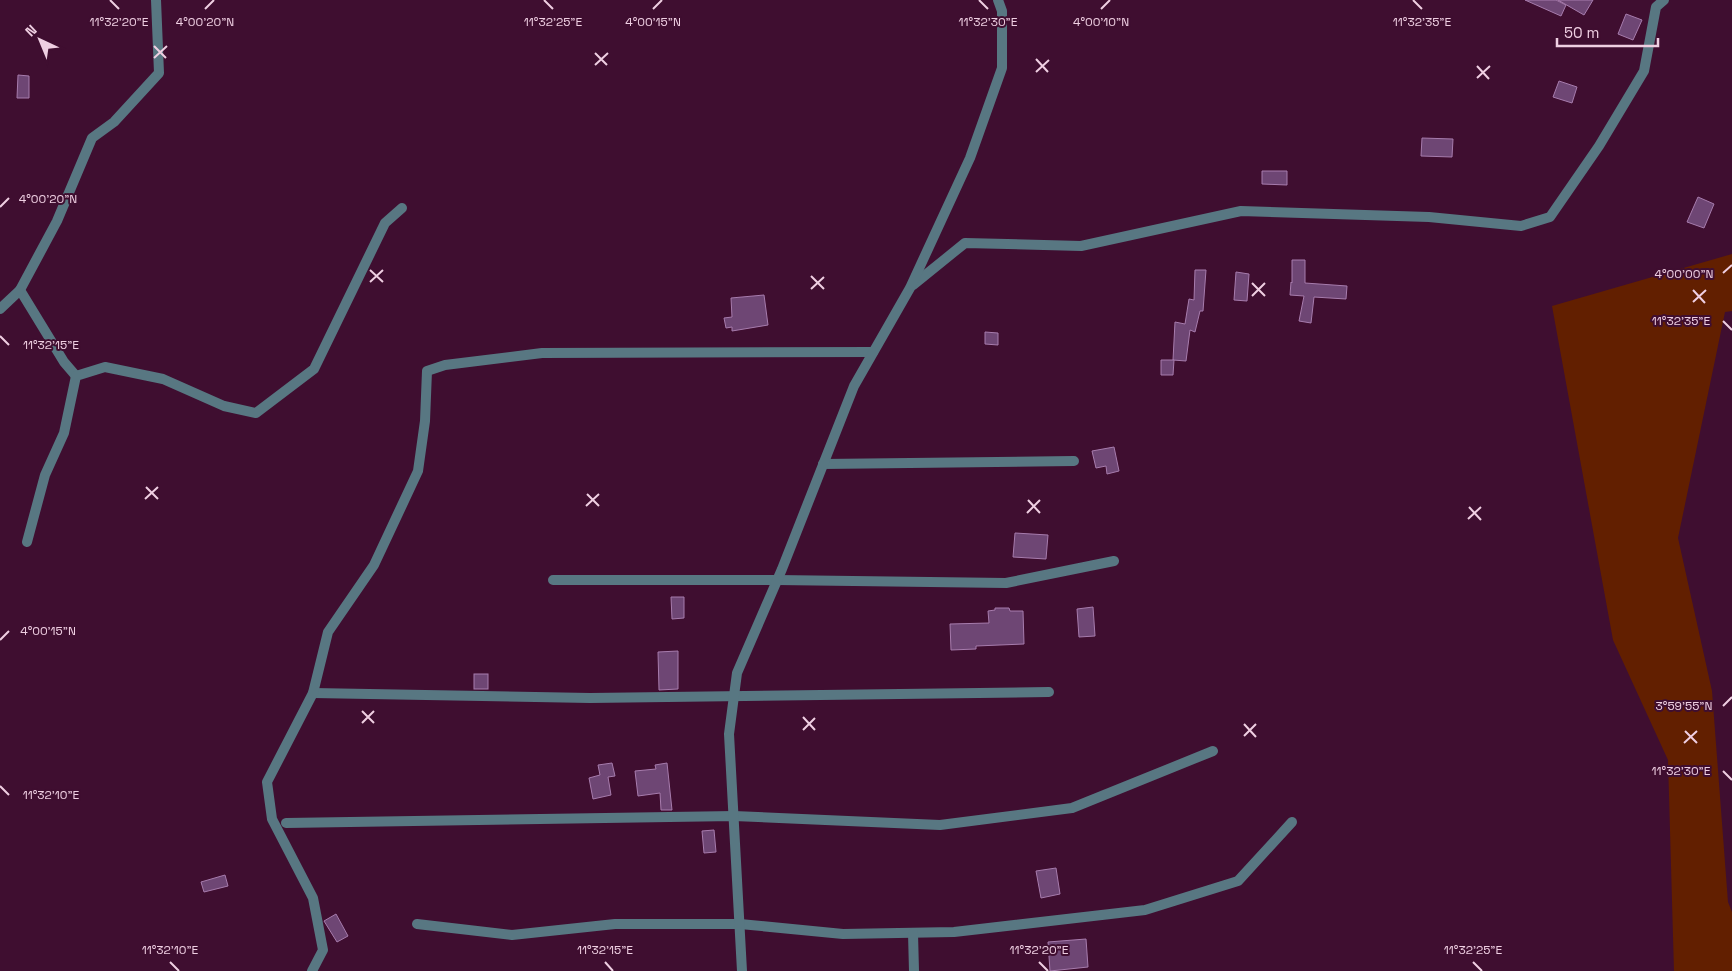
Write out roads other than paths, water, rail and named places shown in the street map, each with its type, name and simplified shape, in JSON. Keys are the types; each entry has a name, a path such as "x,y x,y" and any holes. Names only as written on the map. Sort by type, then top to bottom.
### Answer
{"street":[{"path":"0,309 20,290 57,221 92,138 114,122 159,73 156,0"},
{"path":"742,971 729,734 737,673 777,580 854,386 910,288 970,158 1002,68 1002,11 998,0"},
{"path":"910,288 966,242 1081,246 1241,212 1429,217 1521,226 1550,217 1599,146 1644,71 1656,7 1664,0"},
{"path":"76,376 105,366 163,379 224,406 256,413 314,369 385,223 402,208"},
{"path":"20,290 64,362 76,376"},
{"path":"312,971 323,950 313,898 272,819 267,782 313,693 328,632 374,565 418,471 425,421 427,371 445,365 542,353 874,352"},
{"path":"27,542 45,474 64,433 76,376"},
{"path":"823,464 1074,461"},
{"path":"552,580 1006,583 1114,561"},
{"path":"313,693 590,698 1049,692"},
{"path":"286,823 734,816 940,825 1072,808 1213,751"},
{"path":"417,924 512,935 615,924 740,924 843,934 913,933 954,932 1146,910 1238,881 1292,822"},
{"path":"913,933 914,971"}]}
